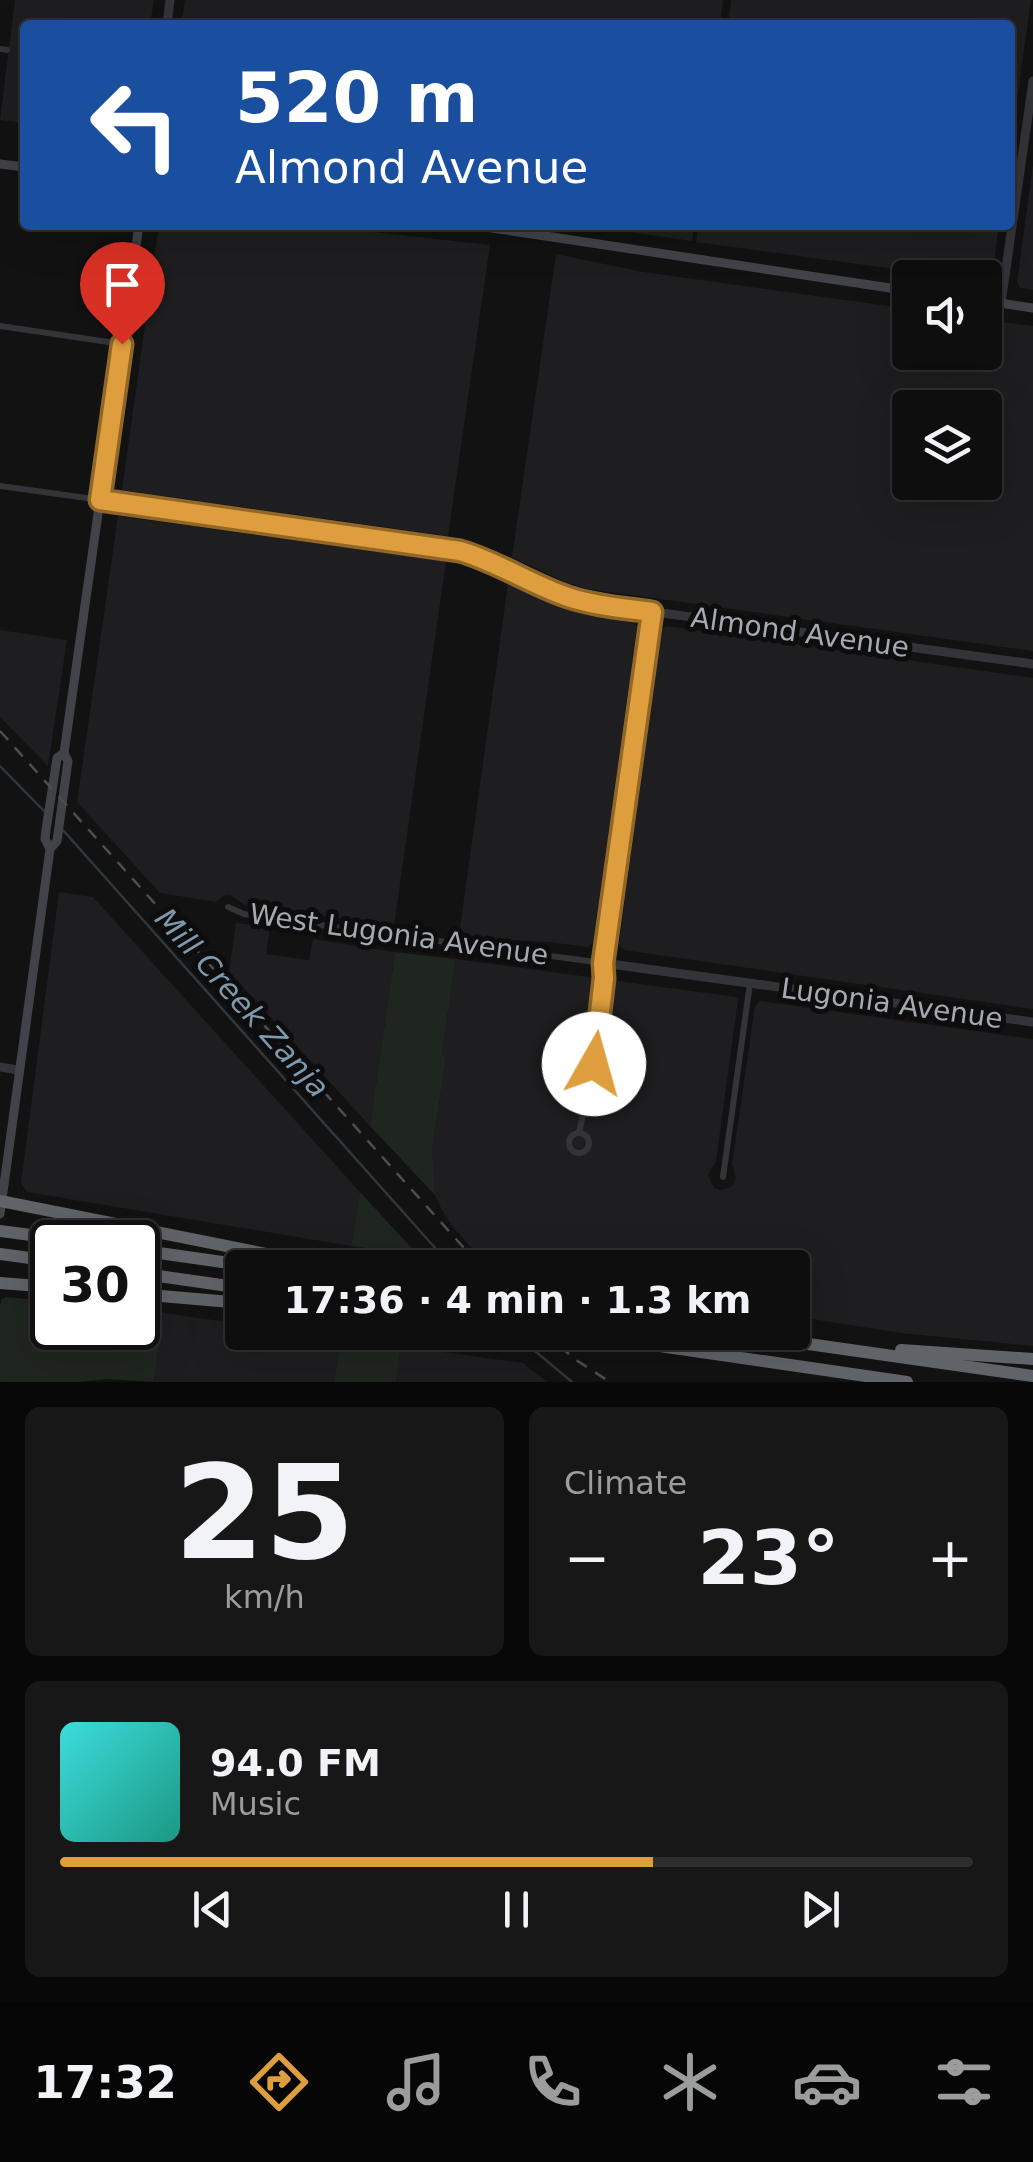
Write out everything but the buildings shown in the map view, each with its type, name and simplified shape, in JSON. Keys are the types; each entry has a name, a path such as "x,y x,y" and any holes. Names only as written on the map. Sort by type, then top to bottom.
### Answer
{"highway":[{"path":"1,1206 239,1250"},
{"path":"0,1231 30,1235"},
{"path":"160,1253 225,1262"},
{"path":"160,1277 225,1286"},
{"path":"0,1283 30,1285"},
{"path":"160,1296 225,1302"},
{"path":"810,1343 1033,1359"},
{"path":"810,1345 1033,1376"},
{"path":"682,1350 907,1382"},
{"path":"743,1359 858,1382"}],"main road":[{"path":"1,1206 18,1070 68,761 64,752 138,230"},
{"path":"509,230 892,288"},
{"path":"1002,304 1033,308"},
{"path":"54,845 45,840 46,830 57,758 64,752"}],"street":[{"path":"1015,206 1033,81"},
{"path":"1002,297 1012,230"},
{"path":"0,326 122,344"},
{"path":"0,486 100,500"},
{"name":"Almond Avenue","path":"100,500 460,551 569,597 597,604 1033,664"},
{"path":"579,1133 584,1108 580,1095 596,979 603,963 652,612"},
{"name":"West Lugonia Avenue","path":"228,907 244,914 310,924 750,983"},
{"path":"723,1177 750,983"},
{"name":"Lugonia Avenue","path":"750,983 1033,1022"},
{"path":"0,1067 18,1070"}],"shaded area":[{"path":"15,0 154,0 151,20 20,20 20,122 0,120"},
{"path":"185,0 723,0 721,20 182,20"},
{"path":"731,0 1031,0 1015,114 1015,20 729,20"},
{"path":"1033,164 1033,290 1020,288 1017,282"},
{"path":"158,230 354,230 490,245 448,536 122,490"},
{"path":"615,230 693,230 692,241"},
{"path":"698,230 998,230 994,260 892,260 892,269 696,242"},
{"path":"556,254 643,272 892,307 892,370 1002,370 1002,322 1033,326 1033,651 588,589 512,557"},
{"path":"118,516 446,561 394,926 245,905 230,895 216,902 160,893 77,802"},
{"path":"508,584 565,608 633,621 637,627 593,943 588,947 459,935"},
{"path":"666,626 1033,678 1033,1009 624,950 619,945 661,630"},
{"path":"0,630 67,640 48,766 0,717"},
{"path":"59,892 93,897 360,1192 351,1246 27,1192 21,1183"},
{"path":"236,923 270,927 266,954 309,960 313,939 395,952 370,1126 229,972"},
{"path":"395,952 456,959 432,1148 435,1195 370,1126"},
{"path":"456,959 736,997 716,1161 708,1175 714,1188 721,1190 731,1187 736,1178 732,1164 755,1006 760,1001 1033,1039 1033,1346 901,1333 810,1319 810,1250 474,1250 451,1225 435,1195 432,1148 446,1060 442,1052"},
{"path":"360,1192 413,1250 381,1250 351,1246"},
{"path":"30,1299 30,1350 158,1350 154,1382 0,1382 1,1300"},
{"path":"163,1313 225,1322 225,1350 339,1350 334,1382 154,1382"},
{"path":"339,1350 400,1350 396,1382 334,1382"},
{"path":"400,1350 430,1350 523,1363 547,1382 396,1382"}],"waterway":[{"name":"Mill Creek Zanja","path":"0,766 45,812"},
{"name":"Mill Creek Zanja","path":"62,829 437,1250"},
{"name":"Mill Creek Zanja","path":"534,1350 572,1382"}],"railway":[{"path":"0,731 466,1250"},
{"path":"564,1350 610,1382"}],"route":[{"path":"122,344 100,500 460,551 569,597 652,612 603,963 594,1064"}]}
